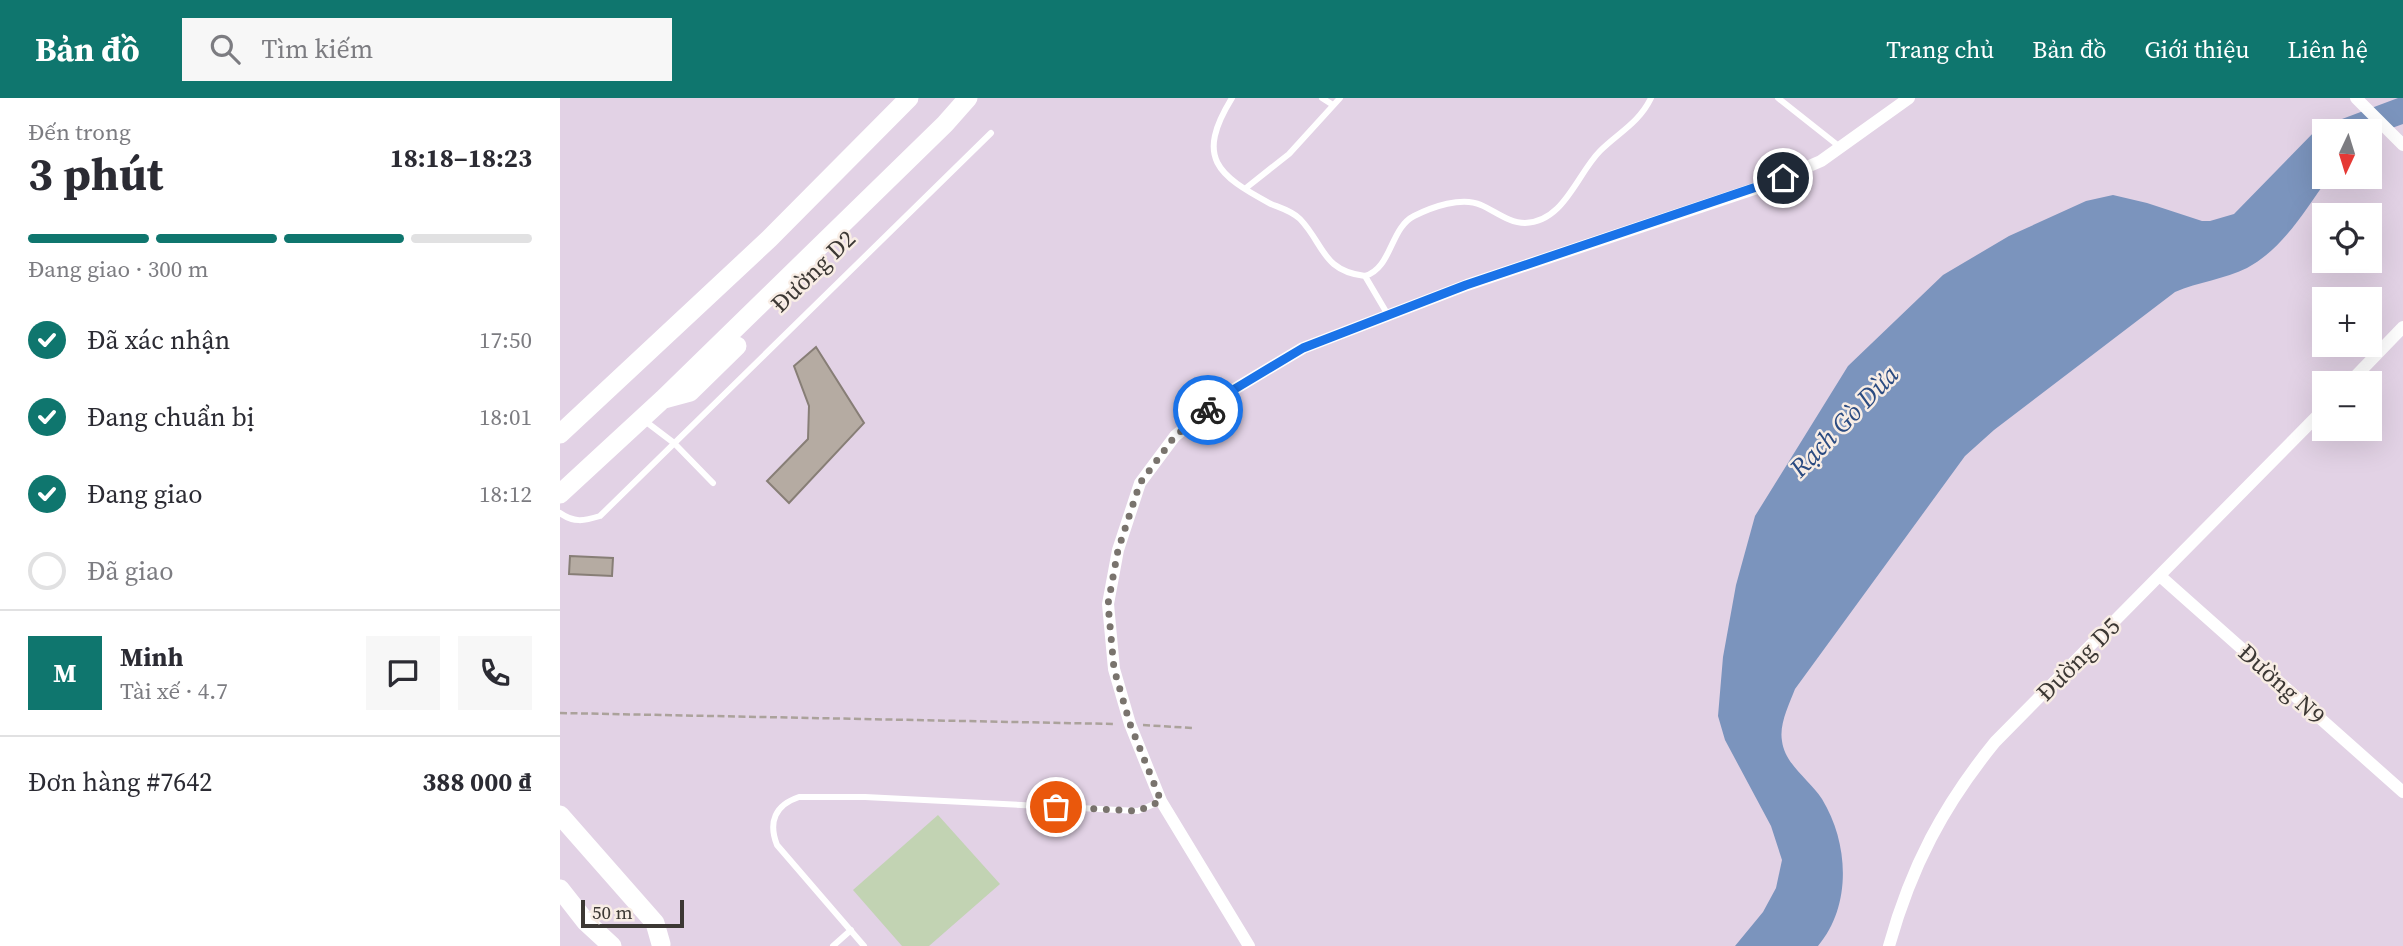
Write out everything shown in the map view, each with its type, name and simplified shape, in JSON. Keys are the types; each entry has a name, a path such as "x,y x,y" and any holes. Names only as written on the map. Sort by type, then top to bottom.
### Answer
{"main road":[{"path":"769,239 776,215 891,98"},
{"path":"560,434 696,310 909,98"},
{"name":"Đường D2","path":"560,494 663,399 945,124 968,98"},
{"path":"560,419 676,311 696,310"},
{"path":"560,815 655,923 662,945"},
{"path":"560,827 662,945"},
{"path":"560,889 586,922 600,946"},
{"path":"586,922 612,946"}],"street":[{"path":"1249,946 1161,801 1130,724 1114,669 1108,604 1118,550 1140,483 1175,436 1233,390 1303,348 1466,285 1763,186 1821,161 1909,98"},
{"path":"2356,98 2403,145"},
{"path":"2361,371 2403,327"},
{"name":"Đường D5","path":"1889,946 1923,848 1971,773 1995,742 2312,421"},
{"name":"Đường N9","path":"2160,576 2403,792"}],"lane":[{"path":"1232,98 1218,122 1213,148 1223,173 1301,220 1331,263 1346,272 1365,276 1380,266 1410,218 1432,209 1469,201 1523,223 1544,218 1572,192 1598,153 1639,117 1651,98"},
{"path":"1322,98 1333,105"},
{"path":"1246,188 1289,155 1340,98"},
{"path":"1778,98 1842,148"},
{"path":"560,513 584,522 600,516 991,133"},
{"path":"1365,276 1388,315"},
{"path":"642,418 674,443 713,483"},
{"path":"864,946 777,845 772,828 773,819 782,805 790,800 799,797 865,796 1138,811 1161,801"},
{"path":"833,946 851,930"}],"path":[{"path":"560,713 1130,724 1192,728"}],"shaded area":[{"path":"560,98 2403,98 2403,946 560,946"}],"green space":[{"path":"938,815 1000,884 929,946 902,946 853,890"}],"water":[{"path":"2403,98 2403,124 2382,132 2382,119 2342,119"},
{"name":"Rạch Gò Dừa","path":"2312,134 2312,189 2320,189 2283,239 2260,260 2239,272 2175,292 1994,430 1965,456 1795,689 1785,715 1782,741 1788,758 1822,799 1838,835 1843,874 1837,912 1818,946 1735,946 1763,912 1776,888 1782,860 1771,826 1725,740 1718,716 1723,657 1736,585 1755,516 1848,366 1943,275 2009,236 2086,201 2113,195 2202,221 2234,214"}],"building":[{"path":"816,347 864,423 789,503 767,481 808,439 809,406 794,366"},
{"path":"570,556 613,558 612,576 569,574"}],"way so far":[{"path":"1056,807 1138,811 1161,801 1125,712 1114,669 1108,604 1118,550 1140,483 1175,436 1208,410"}],"route":[{"path":"1208,410 1233,390 1303,348 1466,285 1783,178"}]}
